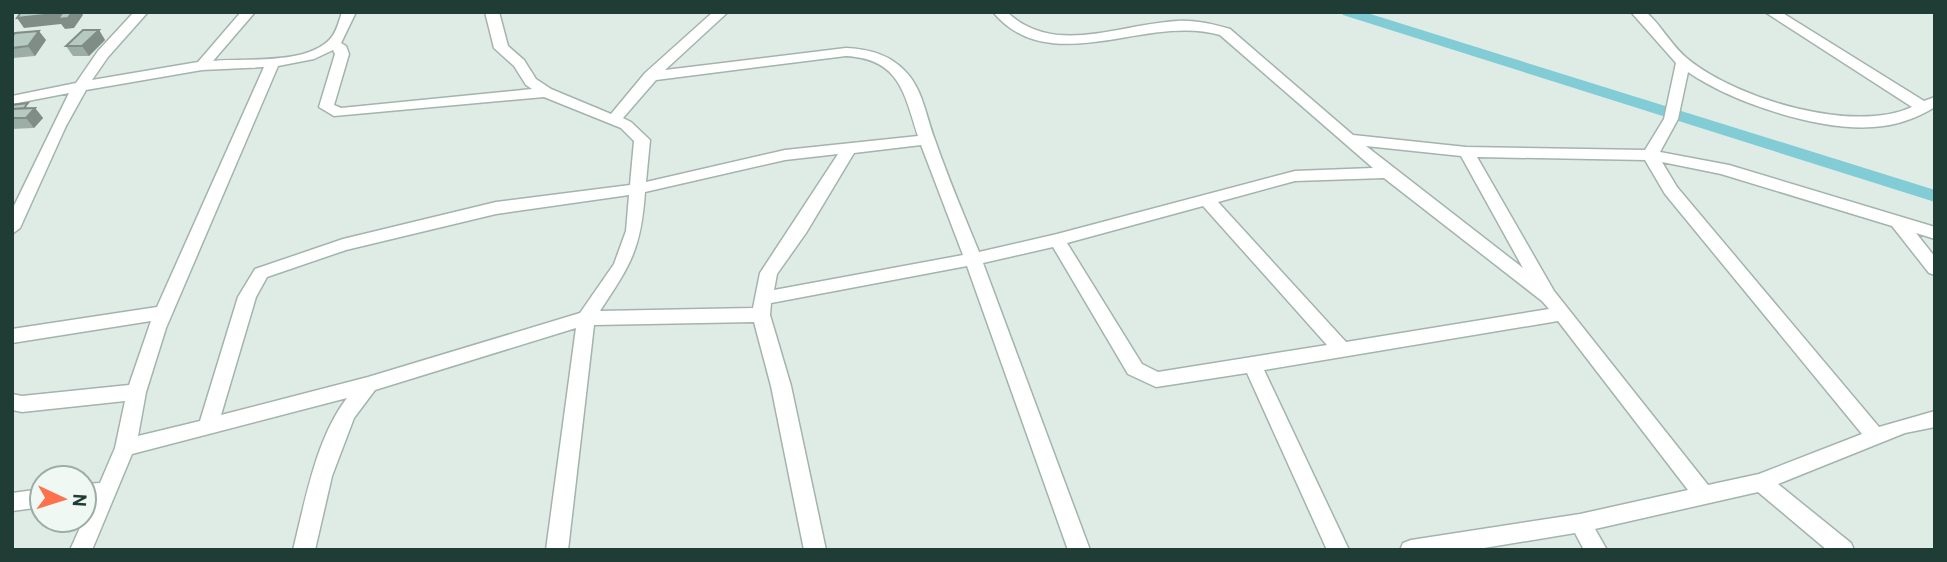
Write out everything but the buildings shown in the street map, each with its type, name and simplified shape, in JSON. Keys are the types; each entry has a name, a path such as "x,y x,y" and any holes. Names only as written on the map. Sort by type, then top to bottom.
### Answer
{"street":[{"path":"12,228 61,121 80,87 94,66 142,12"},
{"path":"202,66 249,12"},
{"path":"12,100 202,66 273,61 321,52 341,37 349,12"},
{"path":"492,12 501,48 519,63 531,82 546,92 626,125 642,139 634,231 622,265 586,318 557,550"},
{"path":"614,120 650,76 696,30 722,12"},
{"path":"999,12 1023,33 1039,38 1063,39 1201,24 1216,28 1388,173 1548,296"},
{"path":"1637,12 1659,31 1683,62 1732,89 1773,104 1831,120 1881,122 1893,120 1929,104"},
{"path":"1771,12 1929,104"},
{"path":"333,45 341,50 342,54 326,107 339,113 546,92"},
{"path":"650,76 846,52 864,53 881,59 898,71 909,84 927,140 1079,550"},
{"path":"98,486 125,448 136,391 165,312 273,61"},
{"path":"1650,155 1671,119 1683,62"},
{"path":"1348,139 1466,152 1650,155 1723,169 1935,233"},
{"path":"208,426 247,297 261,273 343,245 496,208 637,189 785,155 927,140"},
{"path":"815,550 762,306 769,274 848,150"},
{"path":"1466,152 1548,296 1704,495"},
{"path":"1650,155 1671,190 1877,438"},
{"path":"125,448 368,385 586,318 762,306 1057,240 1295,176 1388,173"},
{"path":"1206,199 1342,350"},
{"path":"1899,223 1935,269"},
{"path":"1057,240 1135,369 1156,380 1562,314"},
{"path":"12,336 165,312"},
{"path":"1253,366 1338,550"},
{"path":"304,550 322,476 345,415 368,385"},
{"path":"12,402 22,404 136,391"},
{"path":"1411,550 1580,523 1761,482 1903,426 1935,419"},
{"path":"1761,482 1843,550"},
{"path":"1580,523 1596,550"}],"waterway":[{"path":"1348,12 1935,196"}]}
